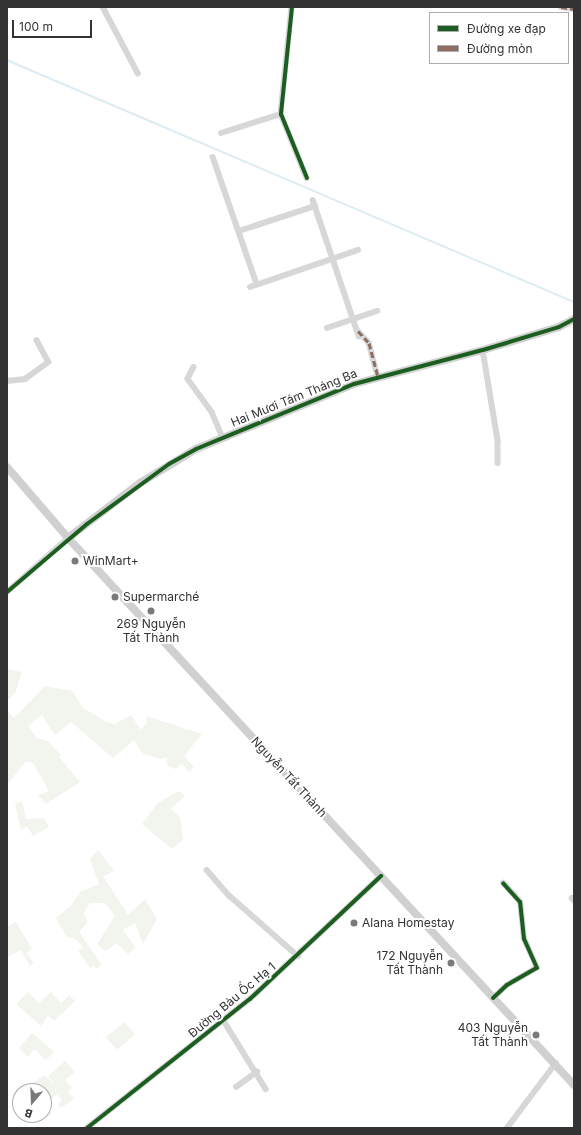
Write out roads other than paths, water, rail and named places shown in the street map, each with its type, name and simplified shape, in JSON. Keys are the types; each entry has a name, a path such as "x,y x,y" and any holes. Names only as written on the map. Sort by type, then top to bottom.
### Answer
{"main road":[{"name":"Hai Mươi Tám Tháng Ba","path":"68,538 169,464 223,438 354,384 483,350 559,327 574,319"},
{"name":"Nguyễn Tất Thành","path":"7,466 68,538 493,998 556,1063 574,1085"}],"street":[{"path":"103,7 138,73"},
{"path":"292,7 281,114 307,178"},
{"path":"561,7 574,9"},
{"path":"221,133 281,114"},
{"path":"213,157 257,284"},
{"path":"239,232 314,203 358,334 369,343 378,377"},
{"path":"250,287 358,250"},
{"path":"327,328 377,311"},
{"path":"7,381 25,379 48,362 37,341"},
{"path":"483,350 498,441 498,463"},
{"path":"194,367 188,379 212,412 223,438"},
{"path":"8,590 68,538"},
{"path":"207,870 230,896 298,956"},
{"name":"Đường Bàu Ốc Hạ 1","path":"87,1128 224,1021 298,956 381,876"},
{"path":"493,998 507,985 537,968 524,939 519,898 503,883"},
{"path":"224,1021 257,1072 266,1089"},
{"path":"507,1128 556,1063"},
{"path":"236,1087 257,1072"}],"waterway":[{"path":"7,60 574,302"}],"place":[{"name":"WinMart+","path":"75,561"},
{"name":"Supermarché","path":"115,597"},
{"name":"269 Nguyễn Tất Thành","path":"151,611"},
{"name":"Alana Homestay","path":"354,923"},
{"name":"172 Nguyễn Tất Thành","path":"451,963"},
{"name":"403 Nguyễn Tất Thành","path":"536,1035"}]}
